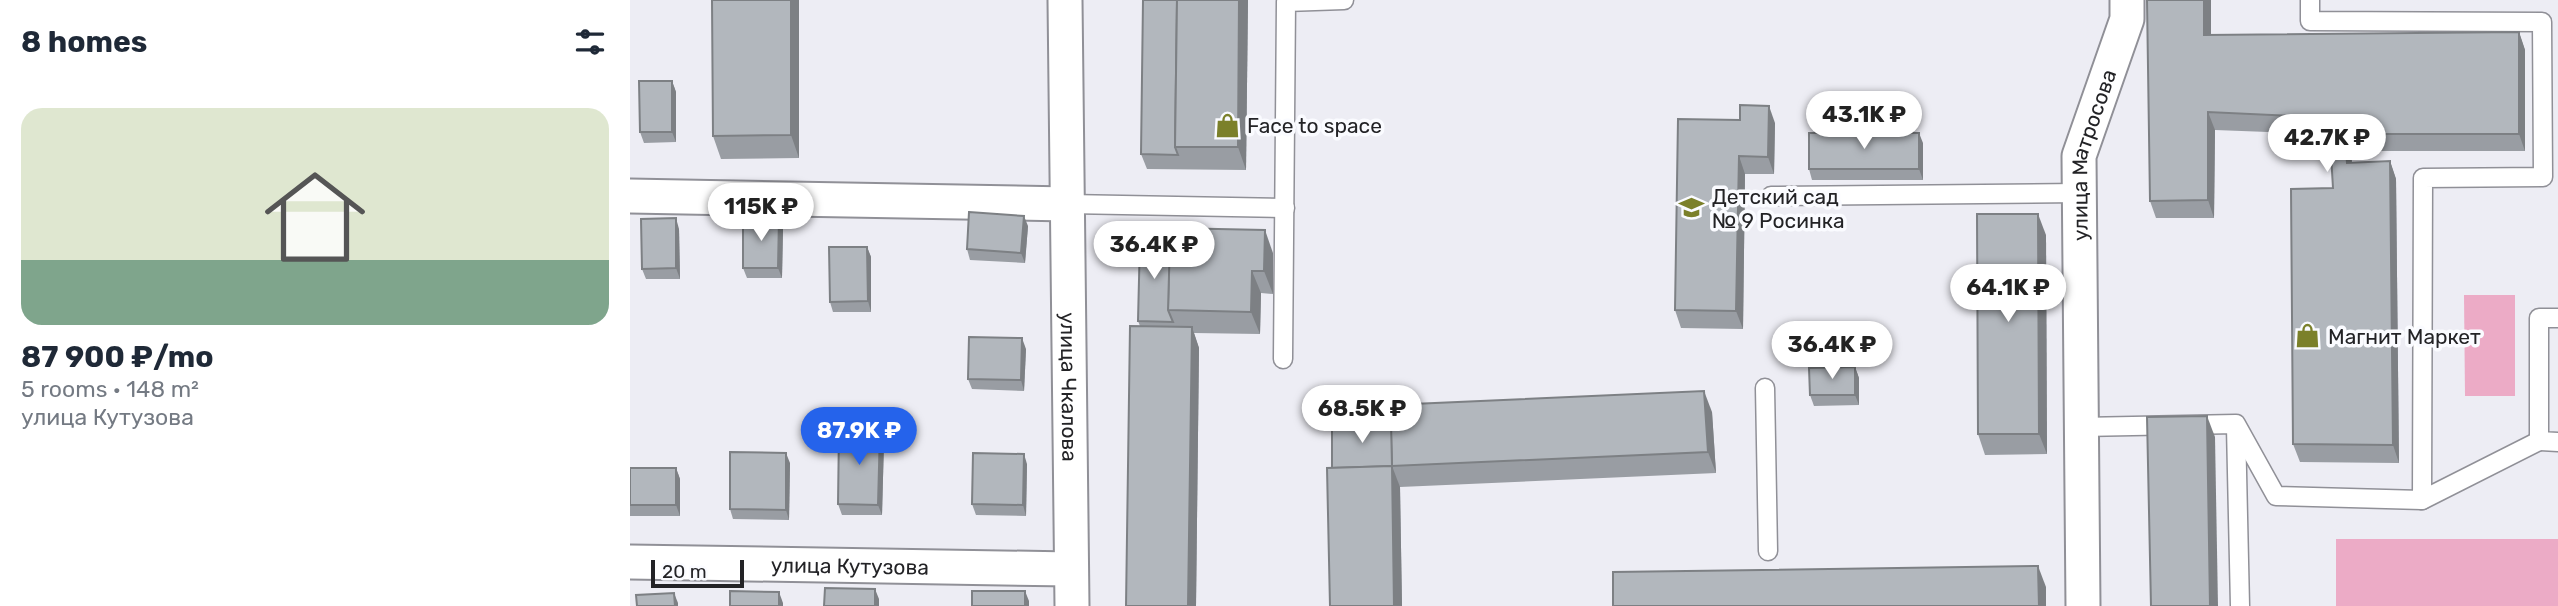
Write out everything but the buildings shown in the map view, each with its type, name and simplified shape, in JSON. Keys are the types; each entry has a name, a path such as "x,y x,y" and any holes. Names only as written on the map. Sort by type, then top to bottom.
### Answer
{"street":[{"name":"улица Чкалова","path":"1065,0 1072,606"},
{"name":"улица Матросова","path":"2083,606 2079,156 2127,19 2127,0"},
{"path":"630,195 1068,204"},
{"name":"улица Кутузова","path":"630,562 1071,569"}],"lane":[{"path":"1283,359 1286,2 1344,0"},
{"path":"2310,0 2310,20 2542,22 2543,177 2423,178 2422,500"},
{"path":"1771,196 2079,193"},
{"path":"1068,204 1285,208"},
{"path":"2539,441 2539,318 2558,318"},
{"path":"1765,388 1768,551"},
{"path":"2236,424 2276,496 2422,500 2539,441 2558,442"},
{"path":"2081,427 2236,424"},
{"path":"2236,424 2241,606"}],"shaded area":[{"path":"2464,295 2515,295 2515,396 2465,396"},
{"path":"2336,539 2558,539 2558,606 2336,606"}],"place":[{"name":"Face to space","path":"1227,125"},
{"name":"Детский сад № 9 Росинка","path":"1692,208"},
{"name":"Магнит Маркет","path":"2308,336"}]}
